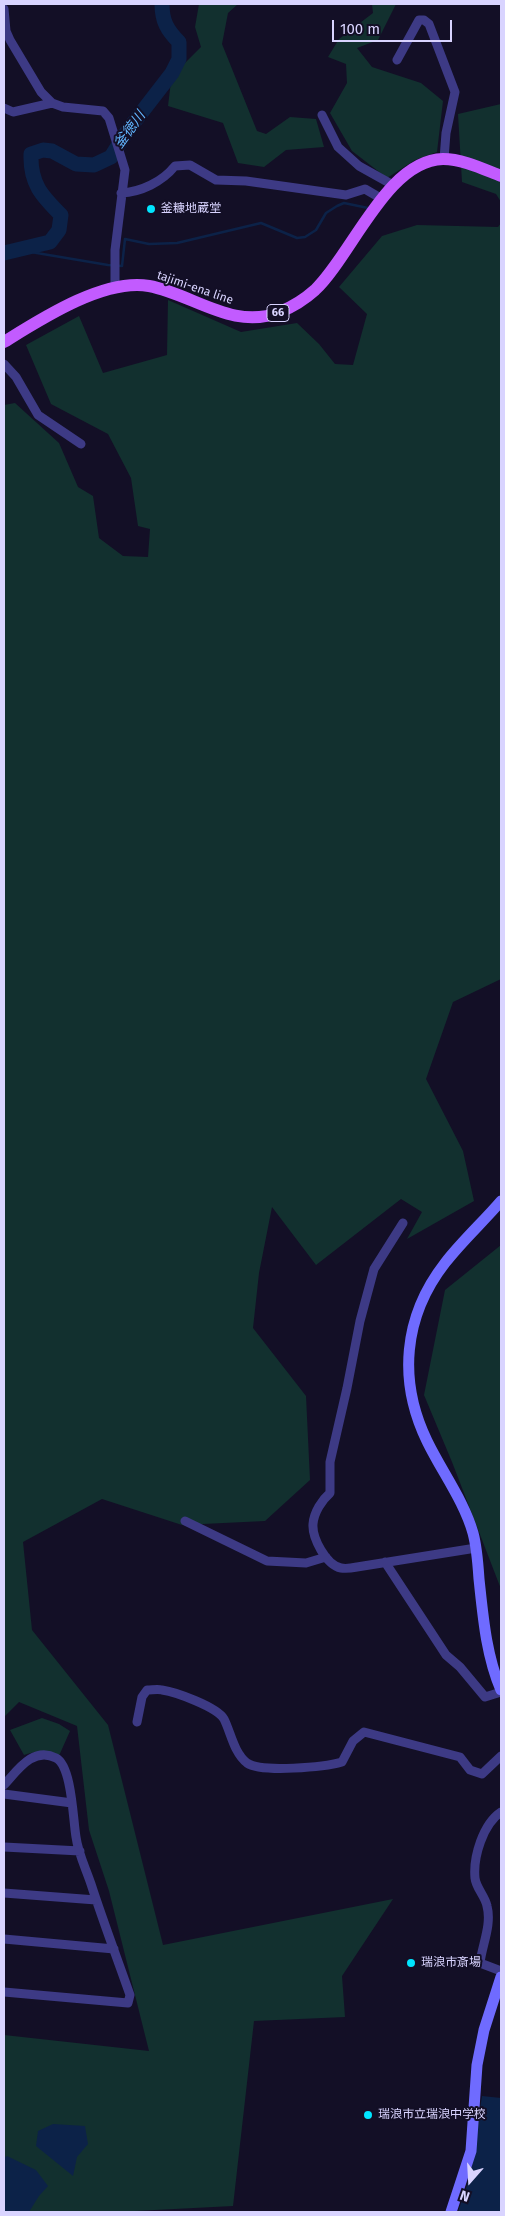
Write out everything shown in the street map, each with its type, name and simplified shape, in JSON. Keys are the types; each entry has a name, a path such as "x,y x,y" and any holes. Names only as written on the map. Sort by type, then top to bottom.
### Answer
{"main road":[{"name":"tajimi-ena line","path":"4,342 67,305 115,288 132,285 149,286 225,314 242,317 278,313 314,291 402,175 420,166 444,159 475,166 501,176"}],"street":[{"path":"4,9 6,30 10,40 40,92 52,102 63,107 103,111 109,118 125,170 115,250 115,288"},
{"path":"397,60 419,20 424,20 429,24 455,92 446,133 444,159"},
{"path":"4,108 13,112 52,102"},
{"path":"322,115 338,147 359,166 393,185"},
{"path":"121,193 149,186 169,173 175,166 190,165 216,180 246,181 346,195 364,189 382,199"},
{"path":"4,364 16,377 38,415 82,444"},
{"path":"385,1562 446,1655 460,1667 485,1698 501,1691 495,1676 485,1633 476,1548 472,1532 457,1497 427,1441 415,1413 410,1390 409,1352 413,1325 424,1295 432,1281 446,1262 501,1201"},
{"path":"403,1223 374,1269 360,1321 330,1462 330,1493 322,1500 313,1526 326,1557 341,1568 357,1568 476,1548"},
{"path":"185,1521 267,1561 306,1563 326,1557"},
{"path":"138,1722 142,1697 147,1690 162,1689 210,1708 223,1717 238,1752 248,1764 266,1768 329,1766 342,1762 353,1741 364,1732 460,1757 470,1770 482,1774 501,1756"},
{"path":"4,1786 29,1759 37,1756 52,1756 58,1758 64,1765 72,1803 76,1839 130,1995 128,2003 4,1992"},
{"path":"4,1794 72,1803"},
{"path":"501,1812 484,1832 477,1857 475,1878 487,1906 487,1934 480,1964 501,1971"},
{"path":"4,1847 80,1851"},
{"path":"4,1893 96,1900"},
{"path":"4,1940 114,1950"},
{"path":"451,2212 471,2151 477,2066 484,2030 501,1977"}],"green space":[{"path":"199,4 238,4 228,13 222,44 257,131 266,134 290,117 316,119 324,147 286,150 264,167 238,163 223,123 168,106 171,81 182,66 201,47 195,27"},
{"path":"372,4 396,4 378,40 357,48 372,67 421,83 443,101 437,152 415,160 387,178 352,151 330,113 347,83 346,64 328,57 339,39 373,13"},
{"path":"501,104 501,202 496,194 462,182 458,114"},
{"path":"501,223 501,979 453,1002 426,1079 463,1151 474,1201 407,1239 422,1212 401,1199 316,1265 272,1207 259,1273 253,1328 306,1396 310,1480 265,1521 182,1525 102,1499 23,1542 32,1630 108,1725 163,1945 393,1899 342,1976 345,2017 254,2021 233,2206 116,2212 4,2212 4,2035 149,2051 109,1891 89,1830 77,1726 19,1702 4,1717 4,405 15,403 59,443 78,487 93,496 99,538 123,556 148,557 150,529 138,526 131,478 108,434 51,404 26,345 79,316 103,373 167,355 168,300 241,332 297,323 319,344 335,364 353,365 367,314 339,287 382,236 417,225 498,227"},
{"path":"501,1245 501,1589 424,1395 445,1290"},
{"path":"42,1718 59,1724 70,1731 58,1758 41,1752 24,1755 10,1730"}],"water":[{"path":"482,2096 501,2098 501,2212 458,2212 470,2176"},
{"path":"53,2124 85,2126 88,2144 77,2157 73,2176 36,2146 38,2131"},
{"path":"7,2156 36,2170 48,2186 29,2212 4,2212 4,2158"}],"waterway":[{"name":"釜徳川","path":"4,253 50,242 59,230 61,215 48,202 35,181 31,154 43,150 52,151 76,164 94,165 111,157 128,130 172,73 179,59 179,42 166,25 162,4"},
{"path":"19,250 122,266 125,239 149,244 177,243 261,223 297,238 305,237 316,230 326,213 337,206 344,203 368,208"}],"place":[{"name":"釜糠地蔵堂","path":"151,209"},
{"name":"瑞浪市斎場","path":"411,1963"},
{"name":"瑞浪市立瑞浪中学校","path":"368,2115"}]}
